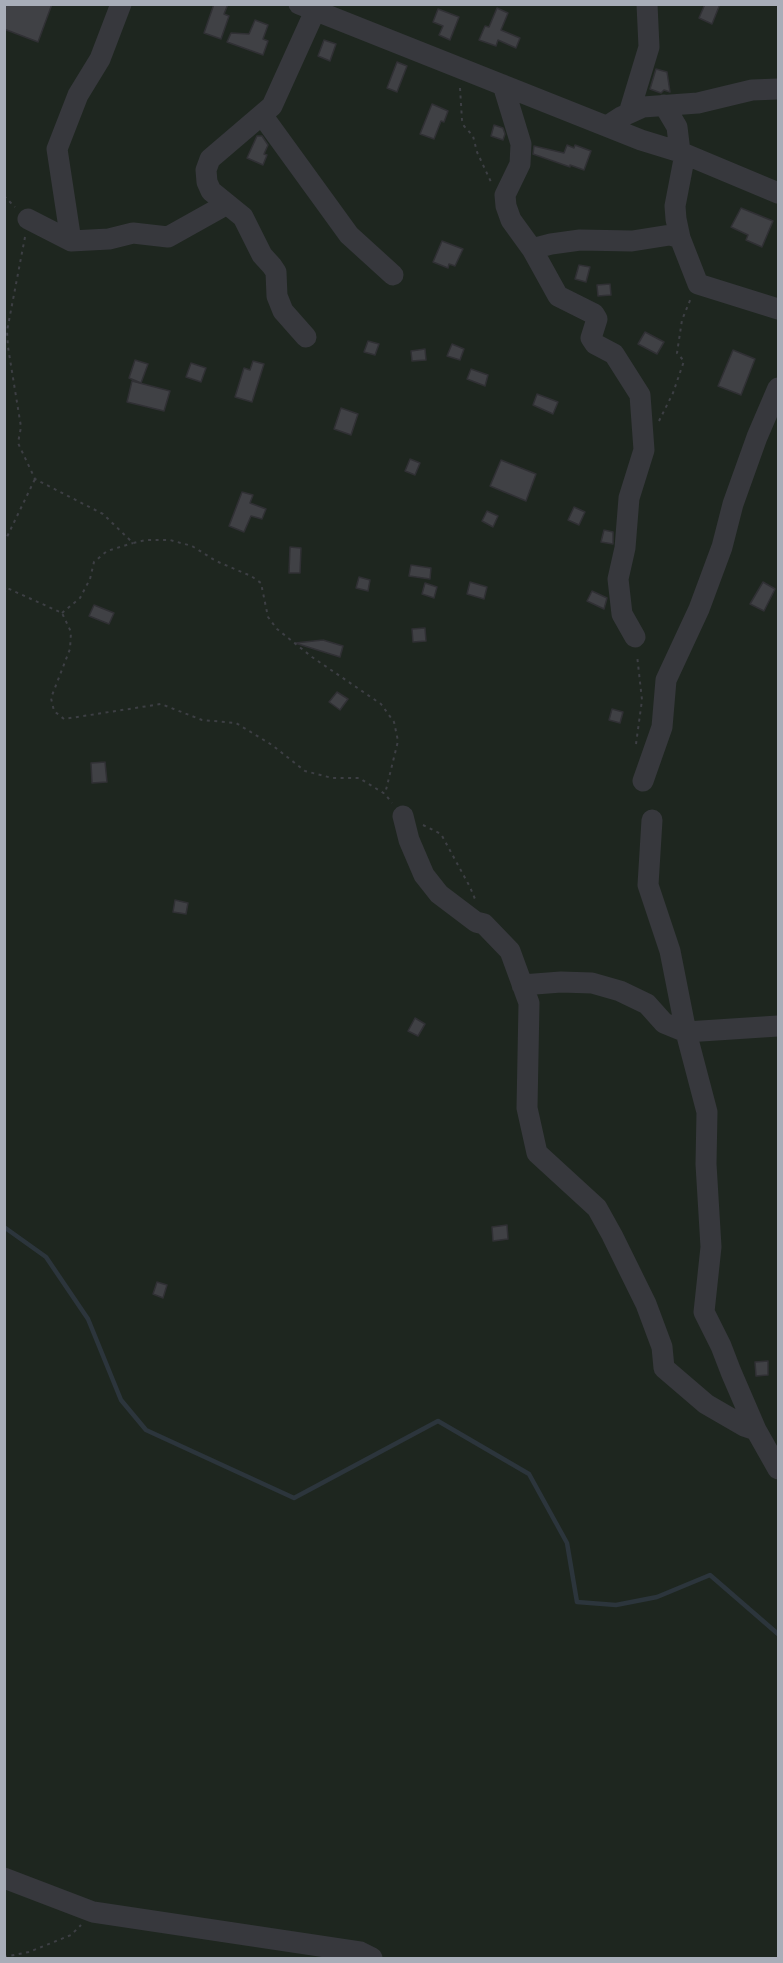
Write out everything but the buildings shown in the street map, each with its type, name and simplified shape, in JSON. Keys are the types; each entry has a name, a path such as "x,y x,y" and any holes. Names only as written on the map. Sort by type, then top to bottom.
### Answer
{"street":[{"path":"71,241 57,149 78,95 100,59 121,4"},
{"path":"628,113 649,46 646,4"},
{"path":"306,337 283,312 277,296 276,272 262,255 243,217 211,191 207,182 206,170 210,159 272,106 307,8 641,140 682,153 778,194"},
{"path":"503,85 521,144 522,156 507,191 506,206 511,220 532,249 558,296 594,314 597,319 591,338 595,344 614,354 640,394 644,450 629,498 625,548 618,579 622,614 635,637"},
{"path":"608,126 628,113 643,107 698,103 752,90 778,89"},
{"path":"664,105 677,127 682,153 675,206 676,219 680,238 698,284 778,309"},
{"path":"262,115 349,234 393,275"},
{"path":"28,219 71,241 109,238 133,233 168,237 226,204"},
{"path":"532,249 580,240 632,241 670,235 680,238"},
{"path":"643,780 662,727 666,680 699,609 722,547 733,504 757,437 778,388"},
{"path":"403,816 409,840 424,875 439,894 476,922 484,924 510,951 529,1003 527,1108 537,1154 597,1208 646,1304 662,1347 664,1368 706,1404 744,1426 756,1430"},
{"path":"652,820 648,885 670,951 686,1032 707,1112 706,1164 711,1247 704,1312 721,1346 756,1430 778,1469"},
{"path":"522,985 561,982 592,983 620,991 647,1004 664,1023 686,1032 778,1026"},
{"path":"4,1878 93,1912 360,1952 372,1959"}],"path":[{"path":"458,67 464,126 473,136 477,152 489,179 506,206"},
{"path":"4,196 28,219 6,331 21,427 18,443 35,478 103,514 133,543"},
{"path":"658,422 674,393 684,361 677,352 682,320 698,284"},
{"path":"4,352 8,347"},
{"path":"4,543 35,478"},
{"path":"62,613 80,598 90,579 94,562 107,551 146,540 171,540 192,546 216,561 251,576 261,583 268,617 277,629 312,657 381,704 394,722 398,741 385,794"},
{"path":"4,580 7,588 62,613 71,632 70,649 51,698 54,711 64,719 161,704 202,720 236,723 272,745 304,771 332,778 359,778 385,794 403,816 441,834 471,887 484,924"},
{"path":"4,593 7,588"},
{"path":"635,637 642,700 636,745"},
{"path":"4,1958 29,1952 71,1935 93,1912"}],"shaded area":[{"path":"5,5 778,5 778,1958 5,1958"}],"waterway":[{"path":"4,1227 46,1257 88,1319 121,1400 146,1430 294,1498 438,1421 529,1474 567,1543 577,1602 616,1605 657,1597 710,1575 778,1634"}]}
